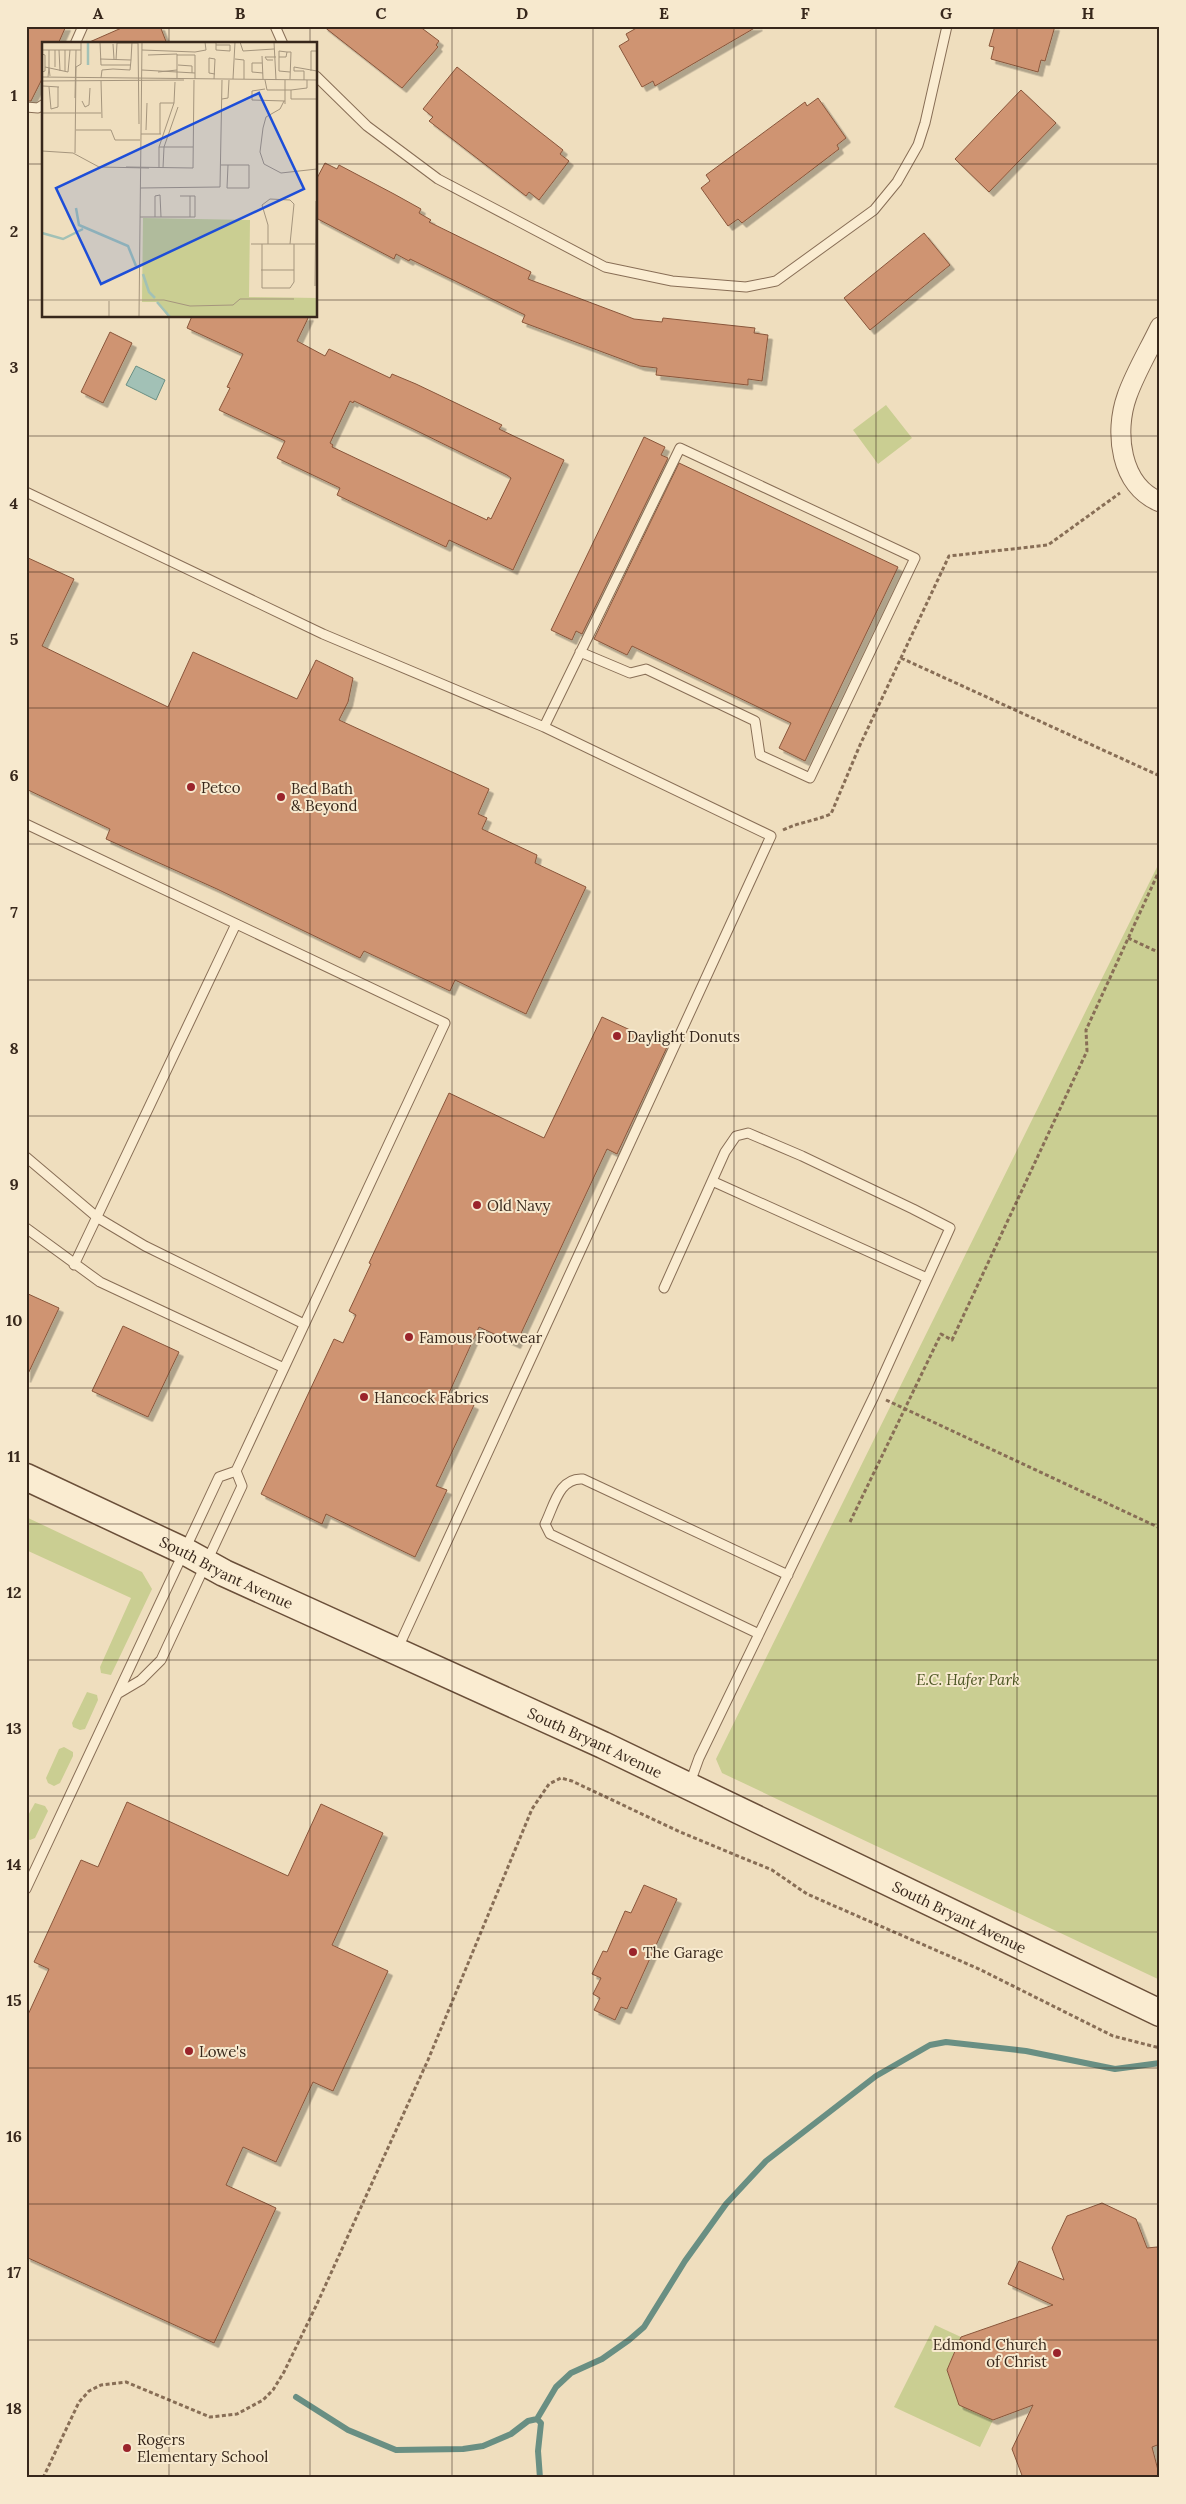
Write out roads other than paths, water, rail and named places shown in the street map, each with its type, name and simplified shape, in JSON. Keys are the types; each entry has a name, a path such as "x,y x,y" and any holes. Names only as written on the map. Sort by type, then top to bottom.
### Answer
{"main road":[{"name":"South Bryant Avenue","path":"26,1477 396,1652 689,1786 1160,2013"}],"street":[{"path":"1160,327 1126,397 1121,426 1124,460 1134,482 1148,497 1160,502"}],"lane":[{"path":"76,42 84,26"},
{"path":"275,26 282,42"},
{"path":"318,78 367,126 438,179 605,267 672,281 746,287 776,281 874,210 897,182 918,145 925,123 947,26"},
{"path":"26,107 38,108 42,105"},
{"path":"544,727 580,652 680,448 915,558 810,778 760,755 755,721 646,669 630,673 580,652"},
{"path":"26,492 323,634 544,727 771,836 396,1652"},
{"path":"26,824 444,1023 236,1472 242,1486 195,1557 119,1693 26,1889"},
{"path":"74,1265 98,1218 236,924"},
{"path":"664,1288 725,1152 736,1136 748,1133 913,1208 950,1228 874,1396 689,1786"},
{"path":"26,1157 98,1218 145,1246 304,1324"},
{"path":"712,1181 927,1278"},
{"path":"26,1228 74,1265 100,1282 284,1368"},
{"path":"119,1693 141,1680 161,1660 219,1477 236,1472"},
{"path":"760,1634 550,1534 545,1524 564,1484 574,1478 583,1479 788,1575"}],"water":[{"path":"136,366 165,380 156,400 126,385"}],"waterway":[{"path":"296,2397 348,2430 396,2450 463,2449 483,2446 511,2434 528,2421 537,2419 556,2387 571,2373 602,2359 644,2327 685,2261 726,2204 766,2161 876,2076 930,2045 946,2042 1026,2051 1115,2069 1160,2063"},
{"path":"537,2419 541,2423 538,2451 540,2478"}],"place":[{"name":"Petco","path":"191,787"},
{"name":"Bed Bath & Beyond","path":"281,797"},
{"name":"Daylight Donuts","path":"617,1036"},
{"name":"Old Navy","path":"477,1205"},
{"name":"Famous Footwear","path":"409,1337"},
{"name":"Hancock Fabrics","path":"364,1397"},
{"name":"The Garage","path":"633,1952"},
{"name":"Lowe's","path":"189,2051"},
{"name":"Edmond Church of Christ","path":"1057,2353"},
{"name":"Rogers Elementary School","path":"127,2448"}],"park label":[{"name":"E.C. Hafer Park","path":"968,1679"}]}
